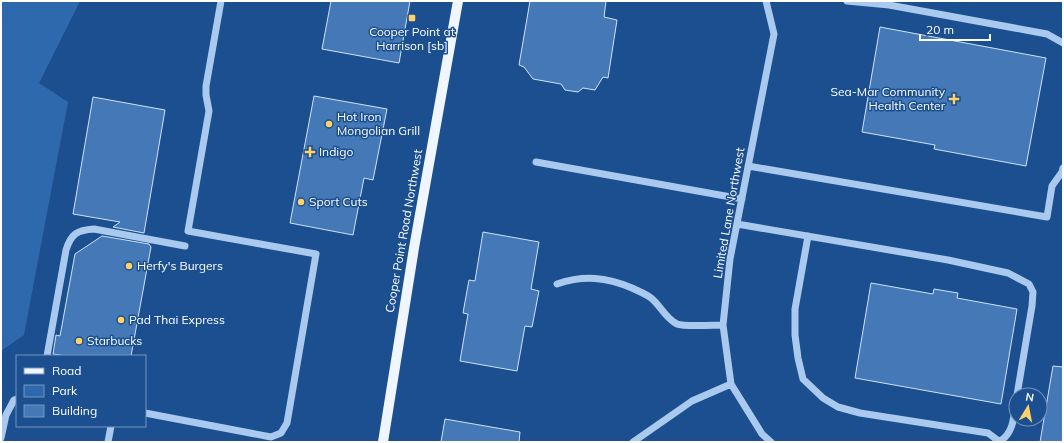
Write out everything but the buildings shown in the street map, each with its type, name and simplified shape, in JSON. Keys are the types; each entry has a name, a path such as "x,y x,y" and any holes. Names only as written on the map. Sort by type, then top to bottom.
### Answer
{"main road":[{"name":"Cooper Point Road Northwest","path":"383,442 414,248 458,1"}],"street":[{"path":"146,413 272,437 281,433 287,423 316,254 188,231 209,112 206,86 221,1"},
{"name":"Limited Lane Northwest","path":"766,1 774,34 730,259 723,325 731,384 762,434 772,442"},
{"path":"847,1 889,6 1047,34 1063,43"},
{"path":"536,162 742,199"},
{"path":"748,166 1047,217 1052,186 1062,172 1063,168"},
{"path":"737,224 948,260 1008,273 1029,284 1033,292 1032,306 1018,387"},
{"path":"47,355 66,250 69,240 77,233 83,229 94,229 185,246"},
{"path":"808,236 795,309 795,334 798,358 803,378 823,398 838,407 860,413 988,433 1000,442 1006,437 1011,427"},
{"path":"558,284 571,280 588,278 618,282 651,297 661,308 667,318 679,325 723,325"},
{"path":"633,442 692,401 731,384"},
{"path":"1,438 6,414 14,400 16,399"},
{"path":"108,442 111,427"}],"green space":[{"path":"1,1 80,1 39,83 68,102 24,335 1,351"}],"place":[{"name":"Cooper Point at Harrison [sb]","path":"412,18"},
{"name":"Sea-Mar Community Health Center","path":"954,99"},
{"name":"Hot Iron Mongolian Grill","path":"329,124"},
{"name":"Indigo","path":"310,152"},
{"name":"Sport Cuts","path":"301,202"},
{"name":"Herfy's Burgers","path":"129,266"},
{"name":"Pad Thai Express","path":"121,320"},
{"name":"Starbucks","path":"79,341"}]}
